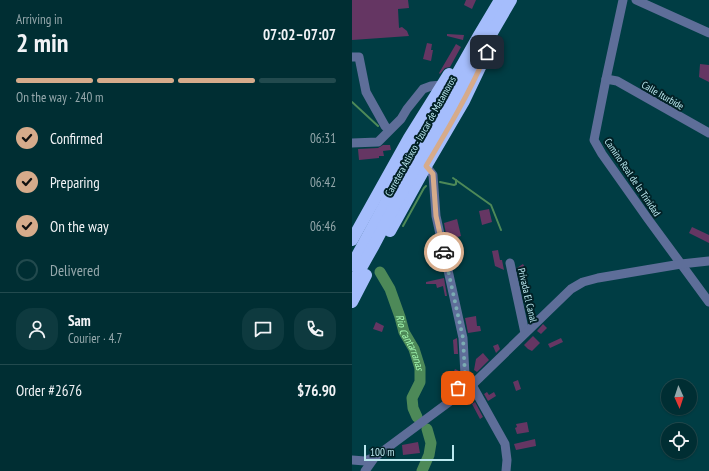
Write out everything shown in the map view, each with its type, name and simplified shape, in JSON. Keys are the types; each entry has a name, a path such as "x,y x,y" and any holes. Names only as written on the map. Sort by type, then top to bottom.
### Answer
{"highway":[{"name":"Carretera Atlixco - Izucar de Matamoros","path":"352,265 373,246 406,165 500,0"},
{"name":"Carretera Atlixco - Izucar de Matamoros","path":"352,284 430,139 511,0"},
{"path":"352,302 373,246 426,166 470,89 482,65 497,22"},
{"path":"352,240 409,138 442,84 478,37"}],"street":[{"name":"Camino Real de la Trinidad","path":"624,0 594,140 602,154 709,302"},
{"path":"636,0 709,34"},
{"path":"352,57 358,57 366,92 389,130"},
{"name":"Calle Iturbide","path":"606,79 617,81 709,132"},
{"path":"352,144 378,142 401,119 423,89 442,84"},
{"path":"426,166 433,174 436,216 463,338 465,375 449,402"},
{"path":"352,460 365,461 374,457 472,385 571,289 583,282 609,276 681,264 709,261"},
{"name":"Privada El Canal","path":"510,263 525,333"},
{"path":"472,385 505,444 506,471"},
{"path":"365,471 374,457"}],"building":[{"path":"352,0 408,0 409,8 398,9 399,28 402,27 407,31 409,36 352,40"},
{"path":"466,0 476,0 472,9 464,5"},
{"path":"447,34 464,35 463,40 447,36"},
{"path":"427,43 432,44 431,50 433,50 431,61 423,59"},
{"path":"456,44 461,47 450,67 445,68 440,74 439,73"},
{"path":"700,64 709,65 709,82 699,77"},
{"path":"383,145 390,145 391,150 383,151 384,156 359,160 358,149 378,148"},
{"path":"489,209 492,222 482,225 479,211"},
{"path":"457,219 461,236 447,240 444,223"},
{"path":"692,227 709,235 709,243 689,233"},
{"path":"431,249 433,258 428,259 426,250"},
{"path":"498,250 504,270 495,266 492,251"},
{"path":"523,264 527,271 519,276 517,268"},
{"path":"444,278 447,296 445,296 443,286 437,288 436,284 426,284 426,282"},
{"path":"476,316 477,326 480,326 481,331 468,333 465,318"},
{"path":"376,322 384,326 382,332 373,329"},
{"path":"543,324 547,328 541,334 537,331"},
{"path":"533,336 540,343 532,351 524,345"},
{"path":"457,338 458,354 454,354 453,340"},
{"path":"561,338 563,342 550,348 548,344"},
{"path":"498,344 500,349 496,353 493,346"},
{"path":"483,353 489,360 477,372 474,370 476,359"},
{"path":"455,369 459,371 459,374 447,396 444,394"},
{"path":"518,380 521,389 516,391 513,382"},
{"path":"487,392 489,395 494,392 496,396 488,401 484,394"},
{"path":"475,402 483,417 480,419 472,404"},
{"path":"527,422 529,432 517,434 515,428 517,427 516,424"},
{"path":"535,439 536,446 516,450 514,444"},
{"path":"418,442 420,453 403,455 402,445"}],"waterway":[{"path":"352,102 378,126"},
{"path":"453,178 491,205 501,230"},
{"path":"440,182 454,185 456,184 456,180"},
{"path":"403,226 426,186"},
{"name":"Rio Cantarranas","path":"380,272 390,289 404,332 414,349 420,368 420,382 412,398 413,408 417,417"},
{"name":"Rio Cantarranas","path":"422,471 429,455 431,443 427,429"}],"way so far":[{"path":"444,252 463,338 465,375 458,388"}],"route":[{"path":"444,252 436,216 433,174 426,166 464,101 487,52"}]}
